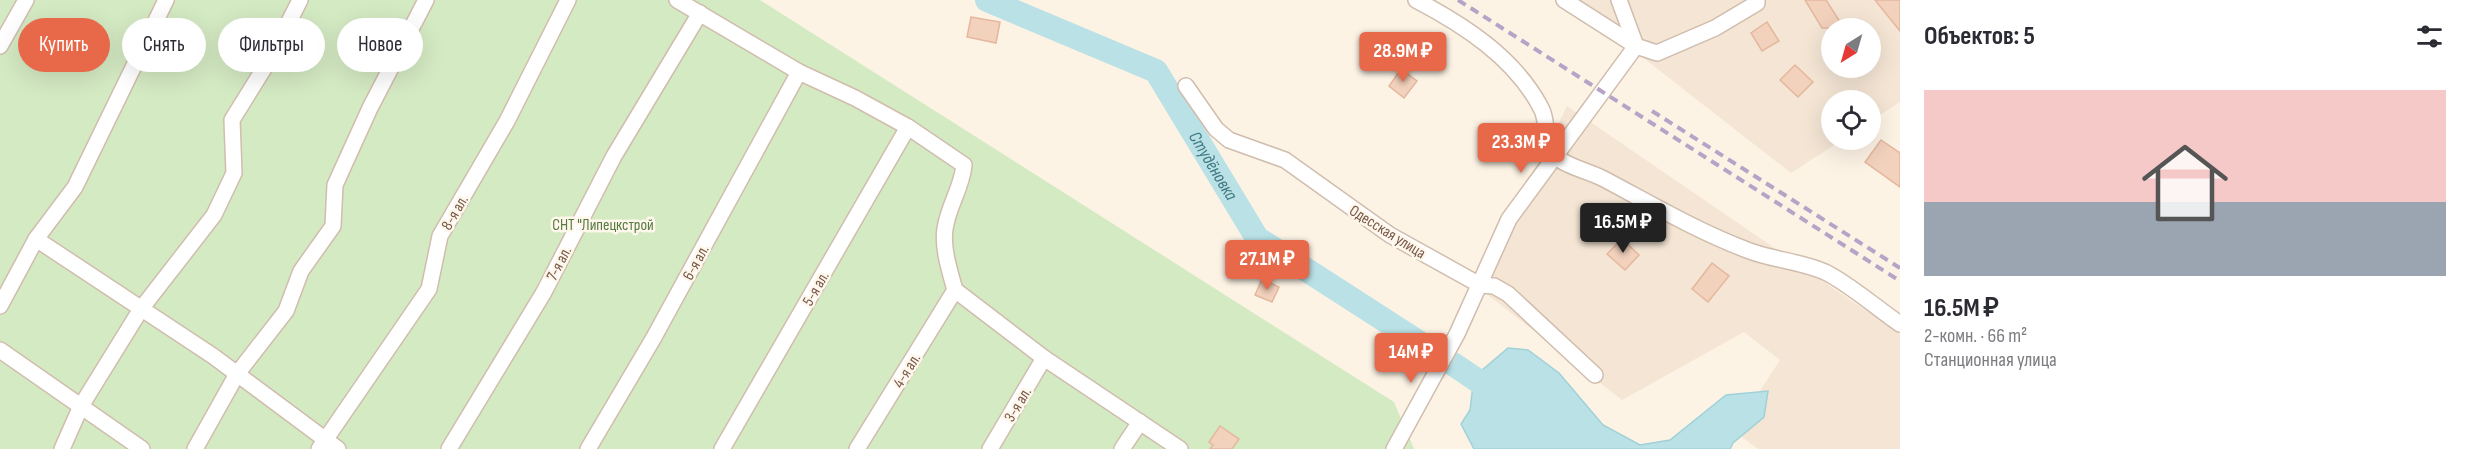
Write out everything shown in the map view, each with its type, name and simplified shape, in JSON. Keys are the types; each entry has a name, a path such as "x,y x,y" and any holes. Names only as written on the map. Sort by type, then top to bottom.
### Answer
{"street":[{"path":"0,46 26,0"},
{"path":"0,306 36,239 75,187 166,0"},
{"path":"62,449 81,406 141,309 214,214 234,173 232,120 271,57 300,0"},
{"path":"195,449 237,374 285,311 301,272 333,226 335,185 370,108 426,0"},
{"name":"8-я ал.","path":"321,444 429,289 440,236 507,121 567,0"},
{"path":"677,0 799,72 855,98 908,127 964,165 963,179 951,206 944,230 955,290 1044,358 1180,449"},
{"path":"1416,0 1455,20 1500,56 1519,76 1542,109 1548,144 1554,155 1710,235 1751,251 1806,264 1828,274 1900,324"},
{"path":"1564,0 1636,46 1657,53 1715,28 1757,3 1757,0"},
{"path":"1620,0 1636,46"},
{"name":"7-я ал.","path":"449,449 544,292 614,156 700,13"},
{"path":"1394,449 1457,334 1509,219 1636,46"},
{"name":"6-я ал.","path":"588,449 653,339 799,72"},
{"name":"Одесская улица","path":"1186,86 1216,129 1229,140 1285,160 1389,235 1480,285 1494,286 1508,294 1595,375"},
{"name":"5-я ал.","path":"722,449 908,127"},
{"path":"36,239 237,374 321,444 338,449"},
{"name":"4-я ал.","path":"857,449 955,290"},
{"path":"0,350 142,449"},
{"name":"3-я ал.","path":"990,449 1044,358"},
{"path":"1122,449 1140,422"}],"shaded area":[{"path":"1569,0 1900,0 1900,102 1881,114 1881,90 1821,90 1821,150 1827,150 1791,173"},
{"path":"1567,106 1900,334 1900,449 1758,449 1734,431 1780,360 1744,332 1622,400 1479,288"}],"green space":[{"name":"СНТ \"Липецкстрой","path":"0,0 760,0 1394,402 1414,449 0,449"}],"water":[{"path":"1508,348 1528,350 1559,373 1603,425 1640,445 1670,440 1726,395 1768,391 1764,417 1733,443 1730,449 1474,449 1461,424 1470,410 1474,377"}],"building":[{"path":"1805,0 1826,0 1838,18 1821,18 1821,26"},
{"path":"1875,0 1900,0 1900,31"},
{"path":"971,17 1000,22 996,43 967,37"},
{"path":"1767,22 1779,41 1762,51 1751,33"},
{"path":"1795,65 1813,82 1798,97 1780,80"},
{"path":"1401,69 1417,81 1404,98 1389,86"},
{"path":"1881,140 1900,153 1900,187 1865,162 1874,150 1881,150"},
{"path":"1622,239 1639,255 1625,270 1607,254"},
{"path":"1712,263 1729,276 1708,302 1692,289"},
{"path":"1262,279 1279,287 1272,302 1255,295"},
{"path":"1220,426 1239,439 1232,449 1210,449 1213,445 1209,442"}],"waterway":[{"name":"Студёновка","path":"987,0 1156,71 1257,238 1434,352"},
{"name":"Студёновка","path":"1453,364 1499,395"}],"railway":[{"path":"1458,0 1900,281"},
{"path":"1652,111 1900,268"}]}
